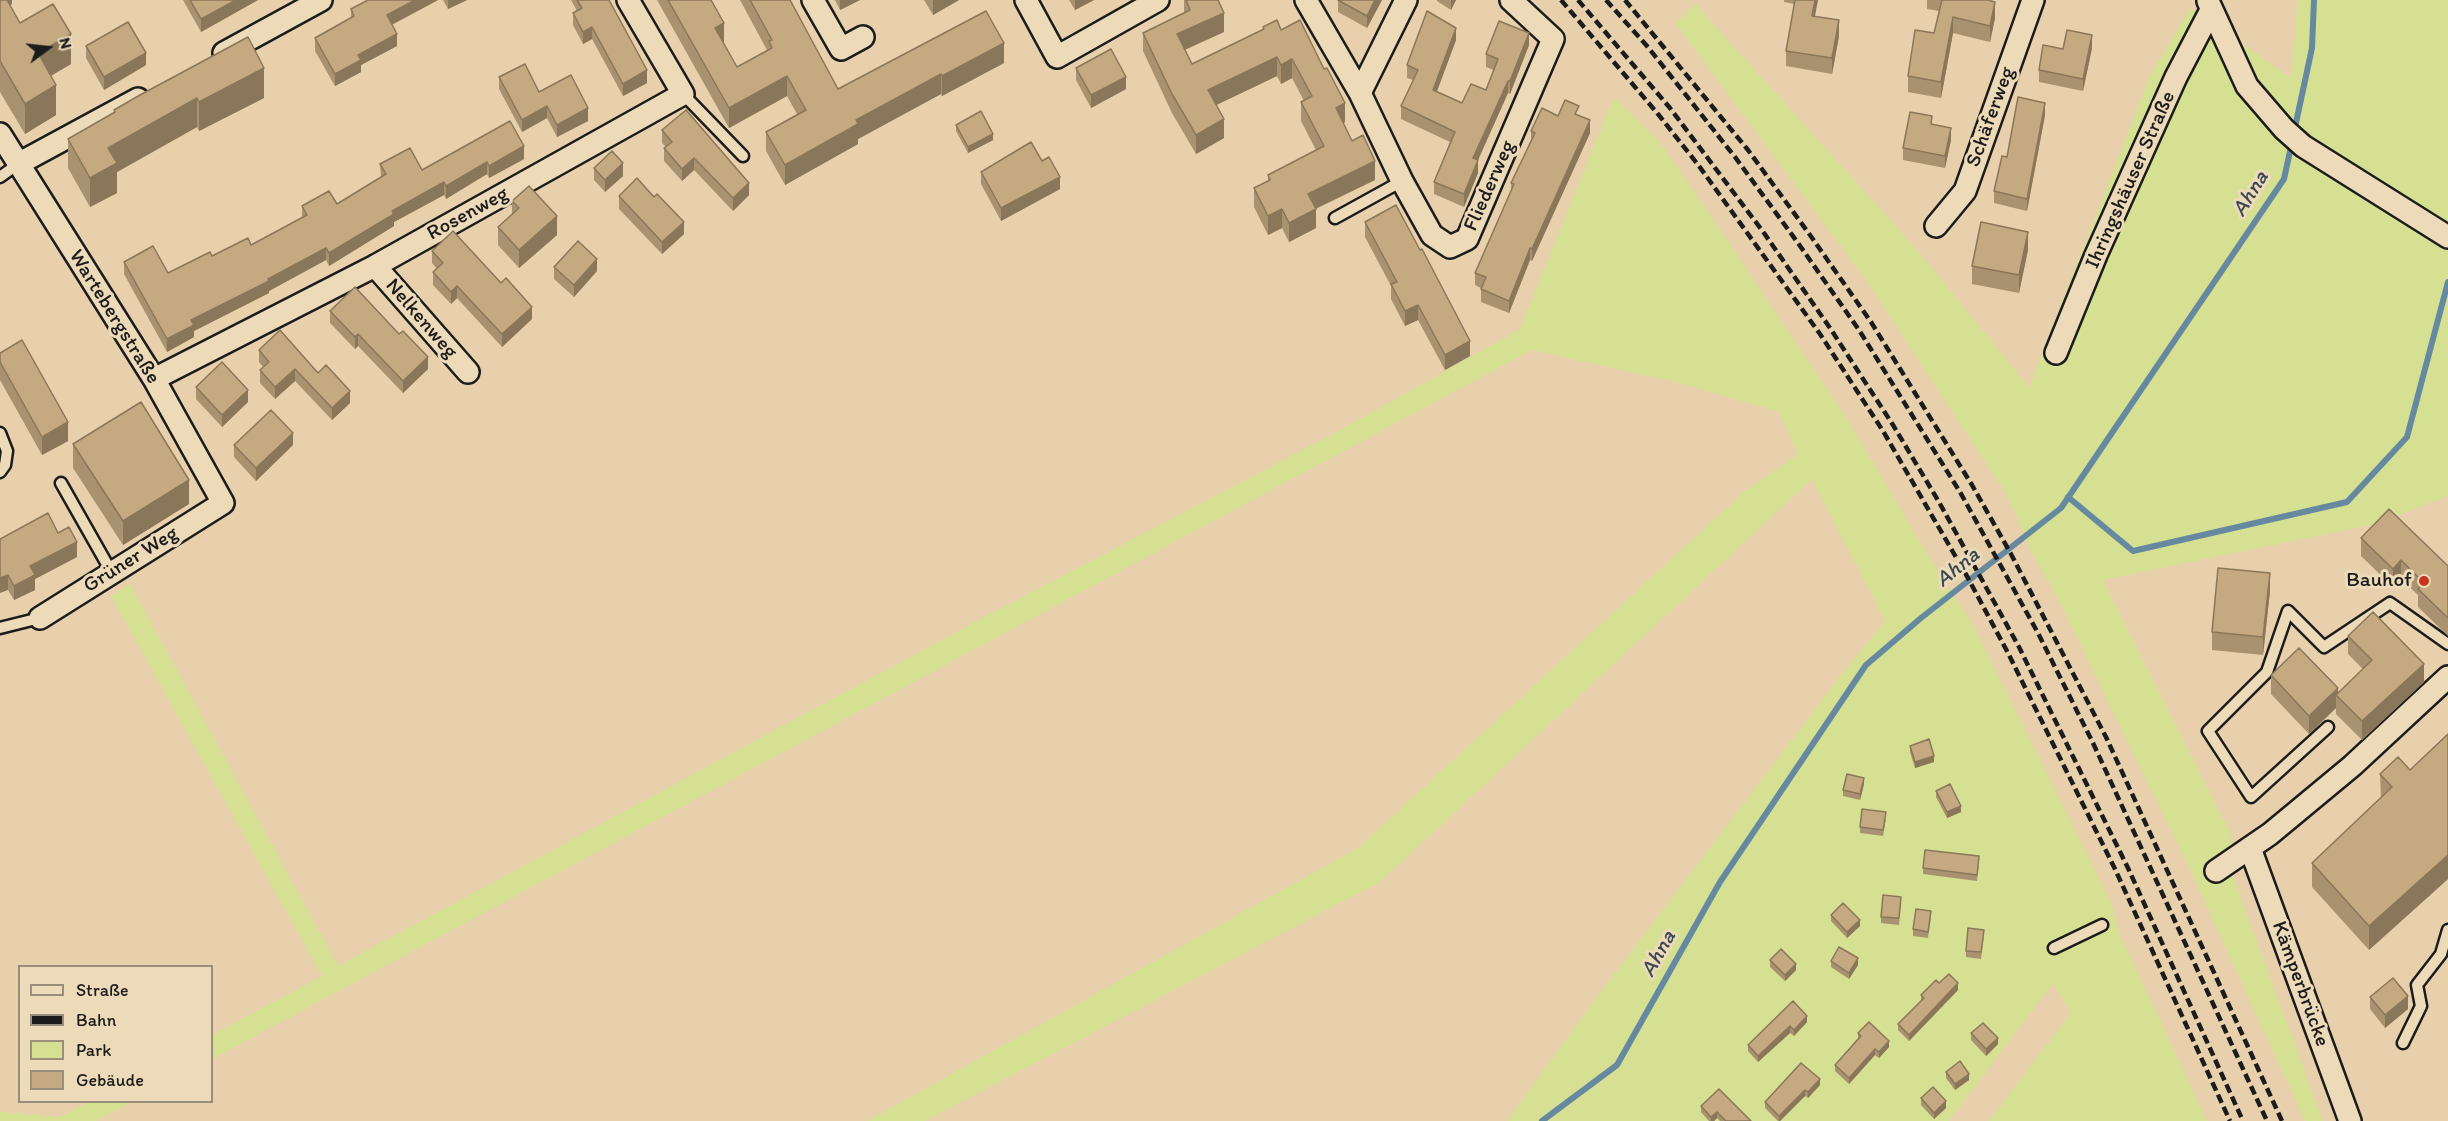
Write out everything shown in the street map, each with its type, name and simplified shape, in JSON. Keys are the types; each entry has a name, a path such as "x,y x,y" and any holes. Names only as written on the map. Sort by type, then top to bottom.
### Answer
{"street":[{"path":"206,62 321,0"},
{"path":"628,0 683,94"},
{"path":"813,0 841,49 863,37"},
{"path":"1026,0 1057,57 1158,0"},
{"name":"Fliederweg","path":"1306,0 1360,93 1402,181 1432,235 1450,247 1467,239 1553,39 1511,0"},
{"path":"1360,93 1406,0"},
{"name":"Schäferweg","path":"1936,226 1965,191 2033,0"},
{"name":"Ihringshäuser Straße","path":"2209,5 2247,86 2284,129 2303,146 2448,237"},
{"name":"Ihringshäuser Straße","path":"2056,353 2096,255 2209,5"},
{"path":"18,164 154,91"},
{"name":"Rosenweg","path":"154,379 375,266 683,94"},
{"name":"Wartebergstraße","path":"0,134 154,379 223,503"},
{"name":"Nelkenweg","path":"375,266 468,372"},
{"name":"Grüner Weg","path":"40,618 223,503"},
{"path":"2216,871 2250,848 2352,766 2448,677"},
{"name":"Kämperbrücke","path":"2250,848 2350,1121"}],"lane":[{"path":"683,94 743,156"},
{"path":"0,177 18,164"},
{"path":"1335,218 1402,181"},
{"path":"0,433 7,451 5,465 0,472"},
{"path":"61,483 112,573"},
{"path":"2328,727 2251,797 2208,731 2267,672 2288,611 2324,647 2390,603 2448,644"},
{"path":"0,628 40,618"},
{"path":"2054,948 2102,925"},
{"path":"2403,1043 2421,1006 2417,985 2441,954 2448,930"}],"green space":[{"path":"2298,0 2448,0 2448,496 2375,524 2103,580 2230,833 2233,877 2323,1121 2305,1121 2186,861 2057,597 2029,547 2007,495 1866,280 1675,23 1695,4 1911,243 2029,387 2150,76 2190,8 2291,78"},
{"path":"1614,97 1661,144 1727,240 1844,414 1929,557 1972,623 2113,907 2118,931 2207,1121 1989,1121 2071,1013 2053,983 1949,1121 1507,1121 1596,998 1838,679 1885,621 1812,479 1380,882 925,1121 867,1121 1358,848 1744,492 1798,454 1779,412 1684,384 1532,350 213,1058 213,1034 322,976 111,596 130,584 338,966 975,622 1333,434 1520,329"},
{"path":"86,1103 131,1103 96,1121 0,1121 0,1112 59,1117"}],"building":[{"path":"0,0 7,0 20,23 53,4 71,34 38,53 56,85 25,104 0,61"},
{"path":"190,0 236,0 201,19"},
{"path":"368,0 415,0 387,15 397,34 358,55 361,60 335,74 315,38 354,16 351,9"},
{"path":"577,0 609,0 647,70 623,84 592,27 583,32 573,13 582,8"},
{"path":"668,0 711,0 724,23 715,28 737,67 772,48 769,41 772,40 750,0 790,0 838,89 986,11 1004,43 856,120 858,124 785,165 766,132 806,110 787,76 729,108"},
{"path":"1186,0 1218,0 1224,13 1177,34 1192,64 1264,29 1263,27 1277,20 1281,30 1300,20 1324,69 1327,68 1345,103 1336,108 1352,141 1363,135 1375,161 1308,194 1316,209 1289,223 1282,209 1268,216 1254,188 1270,180 1268,175 1324,146 1301,102 1312,96 1292,59 1281,65 1277,57 1208,90 1224,119 1196,135 1172,94 1143,33 1190,10"},
{"path":"1338,0 1375,0 1367,16"},
{"path":"1795,0 1815,0 1812,16 1839,20 1832,58 1786,51"},
{"path":"1942,0 1995,2 1990,26 1953,17 1941,82 1908,76 1915,30 1934,33"},
{"path":"1427,11 1456,28 1433,90 1462,103 1471,84 1486,90 1498,59 1486,54 1499,21 1529,33 1510,81 1508,81 1473,158 1478,160 1464,194 1434,182 1455,132 1401,106 1418,70 1407,65"},
{"path":"128,22 146,53 104,77 86,46"},
{"path":"2067,30 2092,35 2083,79 2039,70 2043,45 2063,49"},
{"path":"248,37 264,68 199,102 197,98 108,148 117,163 90,178 68,139 140,95"},
{"path":"1111,49 1126,77 1091,95 1076,68"},
{"path":"525,64 539,92 571,75 588,108 557,125 547,106 522,120 499,77"},
{"path":"2018,97 2045,103 2027,199 1994,191 2002,156 2007,157"},
{"path":"1565,100 1579,106 1575,114 1590,120 1532,249 1530,248 1509,301 1481,289 1486,277 1475,273 1514,184 1511,183 1535,133 1531,131 1542,108 1558,116"},
{"path":"686,110 749,183 733,198 694,158 682,169 664,148 672,142 662,130"},
{"path":"981,111 993,134 968,147 956,125"},
{"path":"1910,112 1932,116 1931,124 1951,128 1945,156 1903,148"},
{"path":"510,121 524,146 489,166 487,162 446,186 444,182 392,211 394,214 329,253 326,248 268,279 269,281 191,320 194,325 167,339 124,262 153,246 168,273 210,252 212,256 248,238 251,245 307,215 302,206 329,191 337,204 386,174 380,164 410,148 422,170"},
{"path":"1031,142 1042,161 1049,157 1060,177 1001,208 981,172"},
{"path":"612,151 623,163 605,180 594,168"},
{"path":"637,178 654,197 657,194 684,222 662,242 619,196"},
{"path":"529,186 557,216 519,250 498,227 519,208 512,201"},
{"path":"1396,205 1420,250 1422,249 1470,341 1445,355 1418,305 1405,311 1391,284 1397,282 1365,222"},
{"path":"1981,222 2028,232 2019,275 1972,266"},
{"path":"453,231 501,283 506,278 532,307 502,334 457,286 451,292 433,272 443,263 432,251"},
{"path":"578,241 597,259 574,285 554,267"},
{"path":"355,287 399,334 403,331 428,357 403,381 358,334 355,337 330,311"},
{"path":"280,330 318,373 326,365 350,391 332,408 295,369 275,387 260,370 269,362 259,350"},
{"path":"22,340 68,422 42,437 0,362 0,353"},
{"path":"222,362 248,390 222,415 196,387"},
{"path":"141,402 189,480 123,521 73,444"},
{"path":"271,410 293,433 256,468 234,445"},
{"path":"2389,509 2448,566 2448,618 2418,589 2424,583 2401,560 2393,569 2361,538"},
{"path":"48,513 58,533 69,527 77,542 30,566 35,575 14,586 8,575 0,578 0,539"},
{"path":"2218,568 2270,573 2263,637 2212,632"},
{"path":"2373,612 2424,664 2362,721 2336,695 2372,660 2348,636"},
{"path":"2299,648 2338,688 2309,716 2271,675"},
{"path":"2448,734 2448,855 2369,926 2312,863 2392,787 2380,774 2398,757 2410,770"},
{"path":"1929,739 1934,756 1915,762 1910,746"},
{"path":"1847,774 1864,778 1860,794 1843,790"},
{"path":"1950,784 1961,806 1947,812 1936,791"},
{"path":"1862,809 1886,812 1883,830 1860,827"},
{"path":"1925,850 1979,856 1977,875 1923,868"},
{"path":"1883,895 1901,897 1899,918 1881,917"},
{"path":"1843,903 1860,920 1847,932 1831,915"},
{"path":"1916,909 1931,911 1928,932 1913,929"},
{"path":"1968,928 1984,930 1981,952 1966,951"},
{"path":"1839,947 1858,958 1849,973 1831,961"},
{"path":"1781,949 1796,964 1785,975 1770,960"},
{"path":"1949,974 1958,983 1909,1035 1898,1024 1924,998 1921,995 1936,980 1939,983"},
{"path":"2393,978 2408,996 2385,1015 2370,997"},
{"path":"1793,1001 1807,1016 1794,1030 1790,1026 1758,1056 1748,1045"},
{"path":"1869,1022 1889,1041 1879,1052 1875,1049 1849,1078 1835,1065 1861,1036 1858,1033"},
{"path":"1983,1023 1998,1038 1986,1049 1971,1033"},
{"path":"1960,1061 1969,1074 1955,1084 1946,1072"},
{"path":"1801,1063 1820,1079 1808,1092 1805,1090 1779,1116 1765,1102"},
{"path":"1933,1087 1946,1101 1934,1113 1921,1098"},
{"path":"1719,1089 1751,1121 1726,1121 1717,1112 1711,1117 1701,1106"}],"waterway":[{"name":"Ahna","path":"2294,132 2312,48 2314,0"},
{"name":"Ahna","path":"1542,1121 1617,1065 1720,882 1866,665 1921,618 2061,508 2284,179 2292,142"},
{"path":"2068,497 2133,551 2347,502 2407,437 2448,282"}],"railway":[{"path":"1561,0 1699,166 1820,334 1883,431 1968,578 2008,653 2115,869 2230,1121"},
{"path":"1578,0 1670,108 1764,233 1830,328 1893,425 1939,502 2019,647 2128,868 2243,1121"},
{"path":"1606,0 1647,46 1735,157 1798,243 1859,330 1960,492 2038,633 2093,743 2267,1121"},
{"path":"1625,0 1748,150 1810,235 1871,322 1972,485 2011,554 2106,737 2282,1121"}],"place":[{"name":"Bauhof","path":"2424,581"}]}
